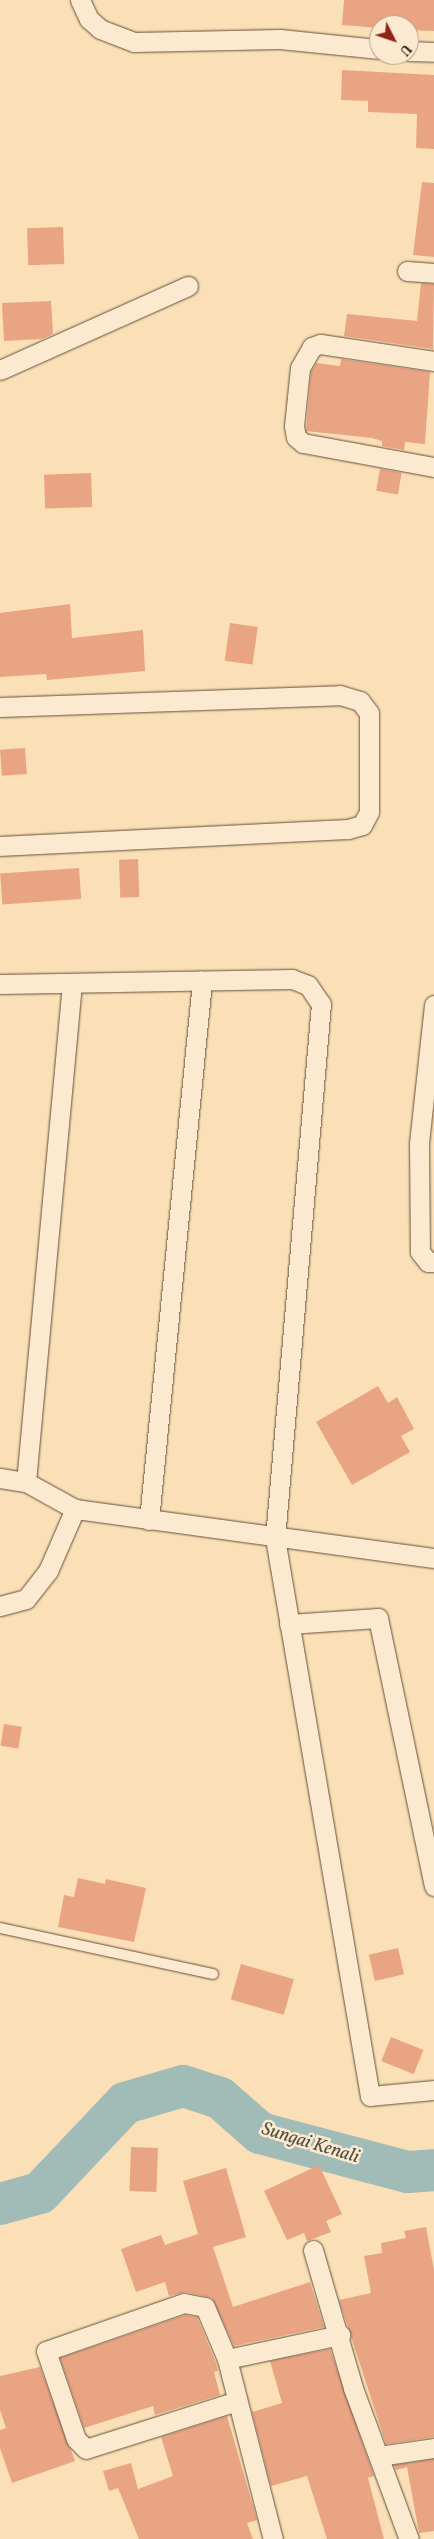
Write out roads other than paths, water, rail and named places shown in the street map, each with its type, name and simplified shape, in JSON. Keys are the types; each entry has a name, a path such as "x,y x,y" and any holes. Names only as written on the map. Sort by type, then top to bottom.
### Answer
{"street":[{"path":"80,0 89,19 114,37 134,42 220,38 369,48"},
{"path":"419,51 434,52"},
{"path":"407,271 434,273"},
{"path":"0,370 188,286"},
{"path":"434,361 320,344 312,347 300,368 294,426 296,437 303,443 434,467"},
{"path":"0,707 340,695 360,701 369,713 369,812 362,825 348,829 0,846"},
{"path":"0,984 292,979 308,985 321,1004 275,1538 370,2096 434,2090"},
{"path":"149,1520 202,981"},
{"path":"26,1482 72,983"},
{"path":"433,1016 420,1252 428,1262 434,1262"},
{"path":"0,1478 26,1482 75,1509 275,1538 434,1558"},
{"path":"0,1606 26,1599 48,1571 75,1509"},
{"path":"289,1624 378,1618 434,1886"},
{"path":"313,2250 340,2334 353,2388 409,2539"},
{"path":"237,2401 86,2449 76,2439 46,2350 195,2302 205,2307 227,2359 272,2539"},
{"path":"227,2359 340,2334"},
{"path":"379,2456 434,2448"}],"lane":[{"path":"0,1928 213,1974"}],"waterway":[{"name":"Sungai Kenali","path":"0,2204 40,2193 125,2103 183,2086 220,2098 260,2133 408,2172 434,2170"}]}
